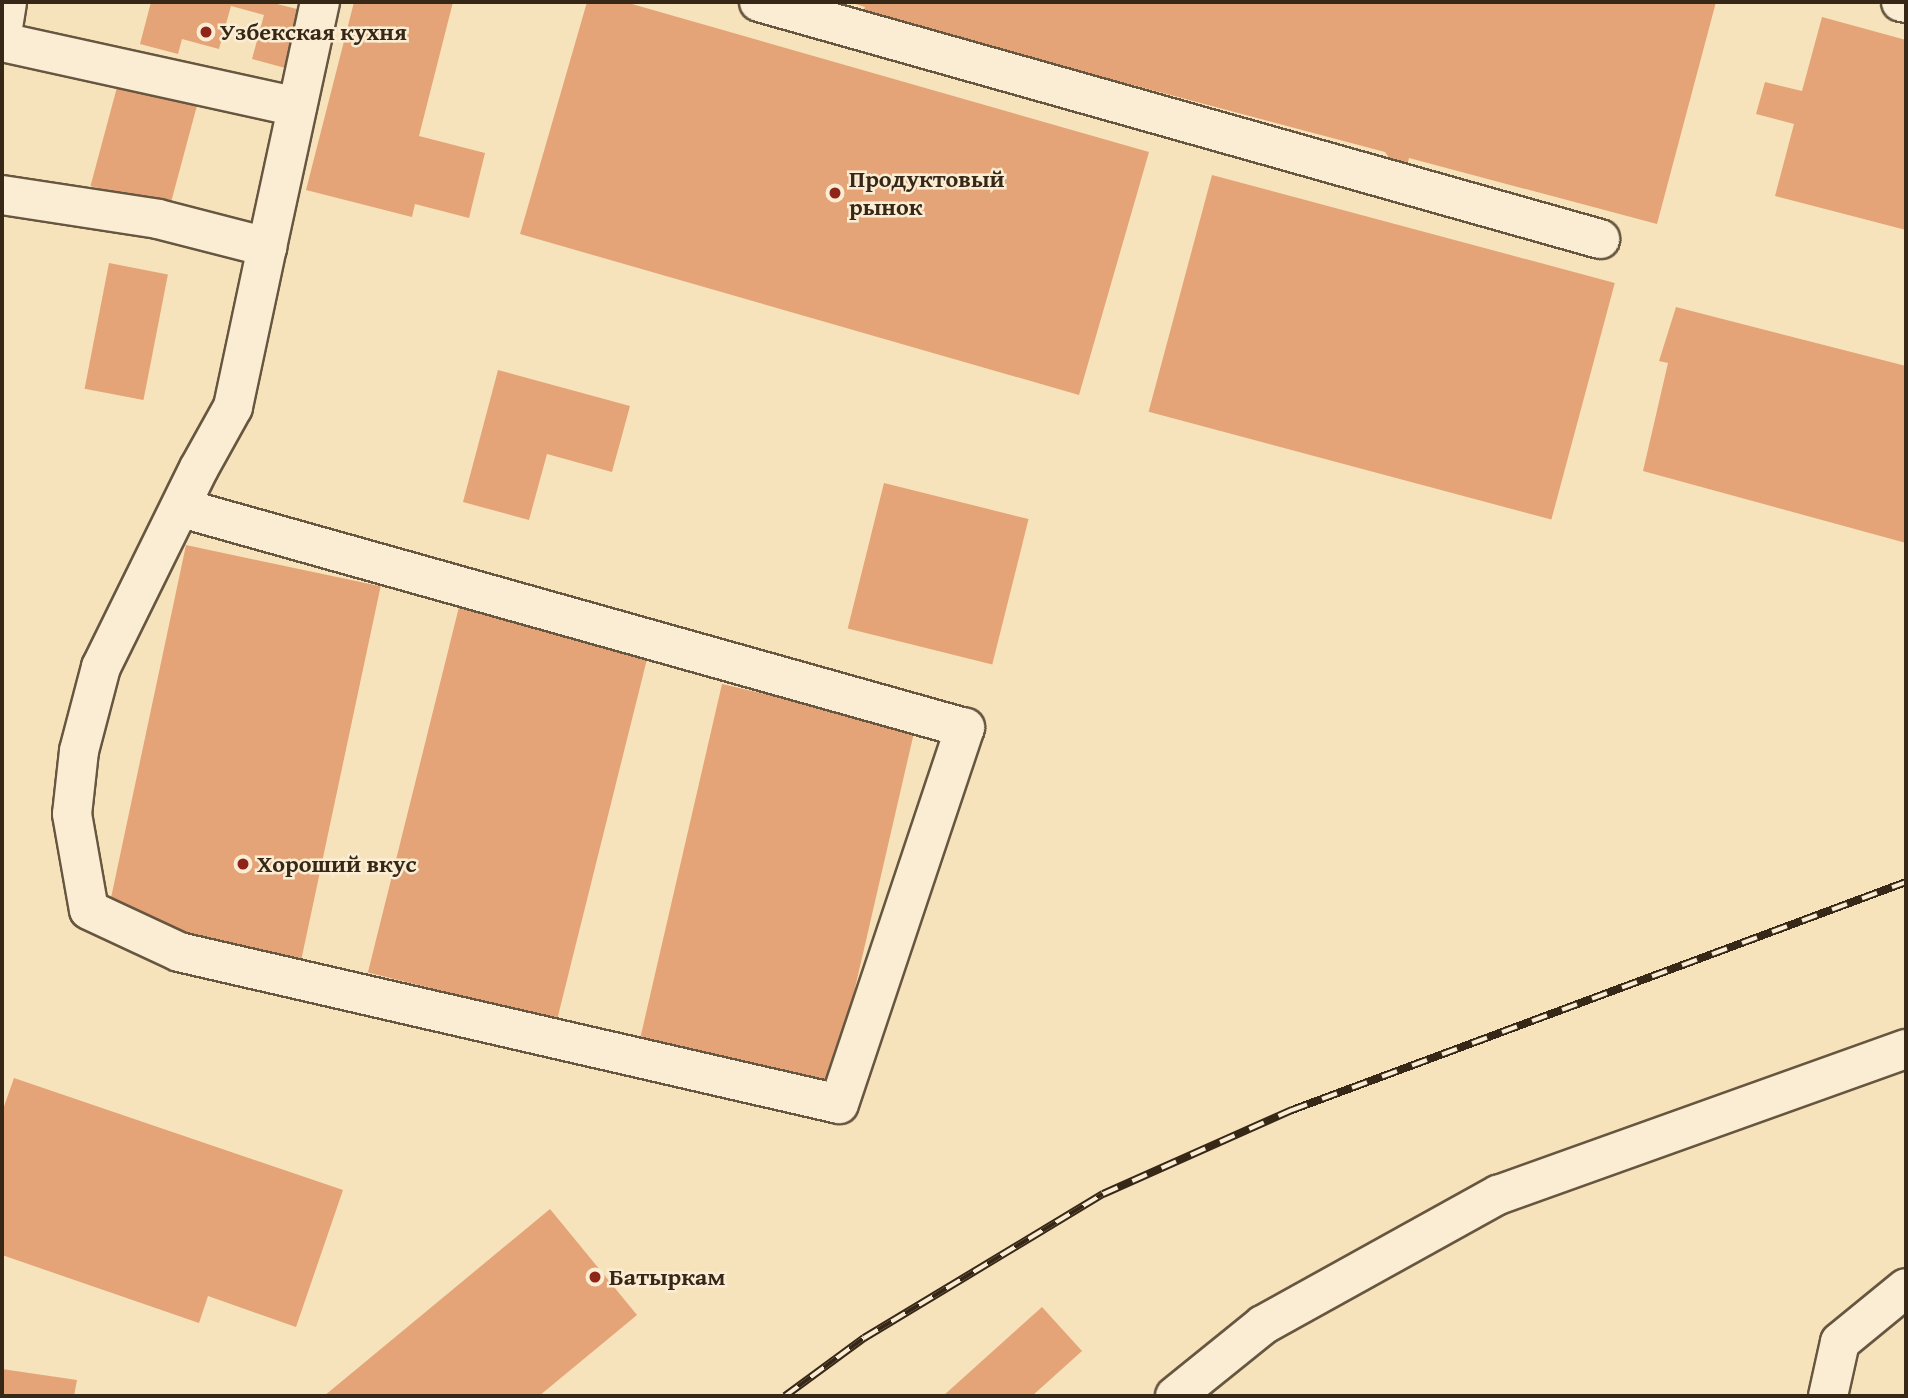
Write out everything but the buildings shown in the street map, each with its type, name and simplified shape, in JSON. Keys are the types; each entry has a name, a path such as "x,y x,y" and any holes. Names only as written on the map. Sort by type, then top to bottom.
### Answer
{"street":[{"path":"2,34 7,2"},
{"path":"182,508 965,728 839,1104 179,952 89,911 72,814 79,751 101,667 233,407 320,2"},
{"path":"759,2 1600,239"},
{"path":"1901,2 1906,3"},
{"path":"2,42 297,107"},
{"path":"2,195 158,219 267,247"},
{"path":"1175,1396 1264,1325 1498,1195 1906,1049"},
{"path":"1828,1396 1840,1342 1906,1288"}],"railway":[{"path":"785,1396 864,1338 1103,1194 1292,1110 1906,882"}],"place":[{"name":"Узбекская кухня","path":"206,32"},
{"name":"Продуктовый рынок","path":"835,193"},
{"name":"Хороший вкус","path":"243,864"},
{"name":"Батыркам","path":"595,1277"}]}
